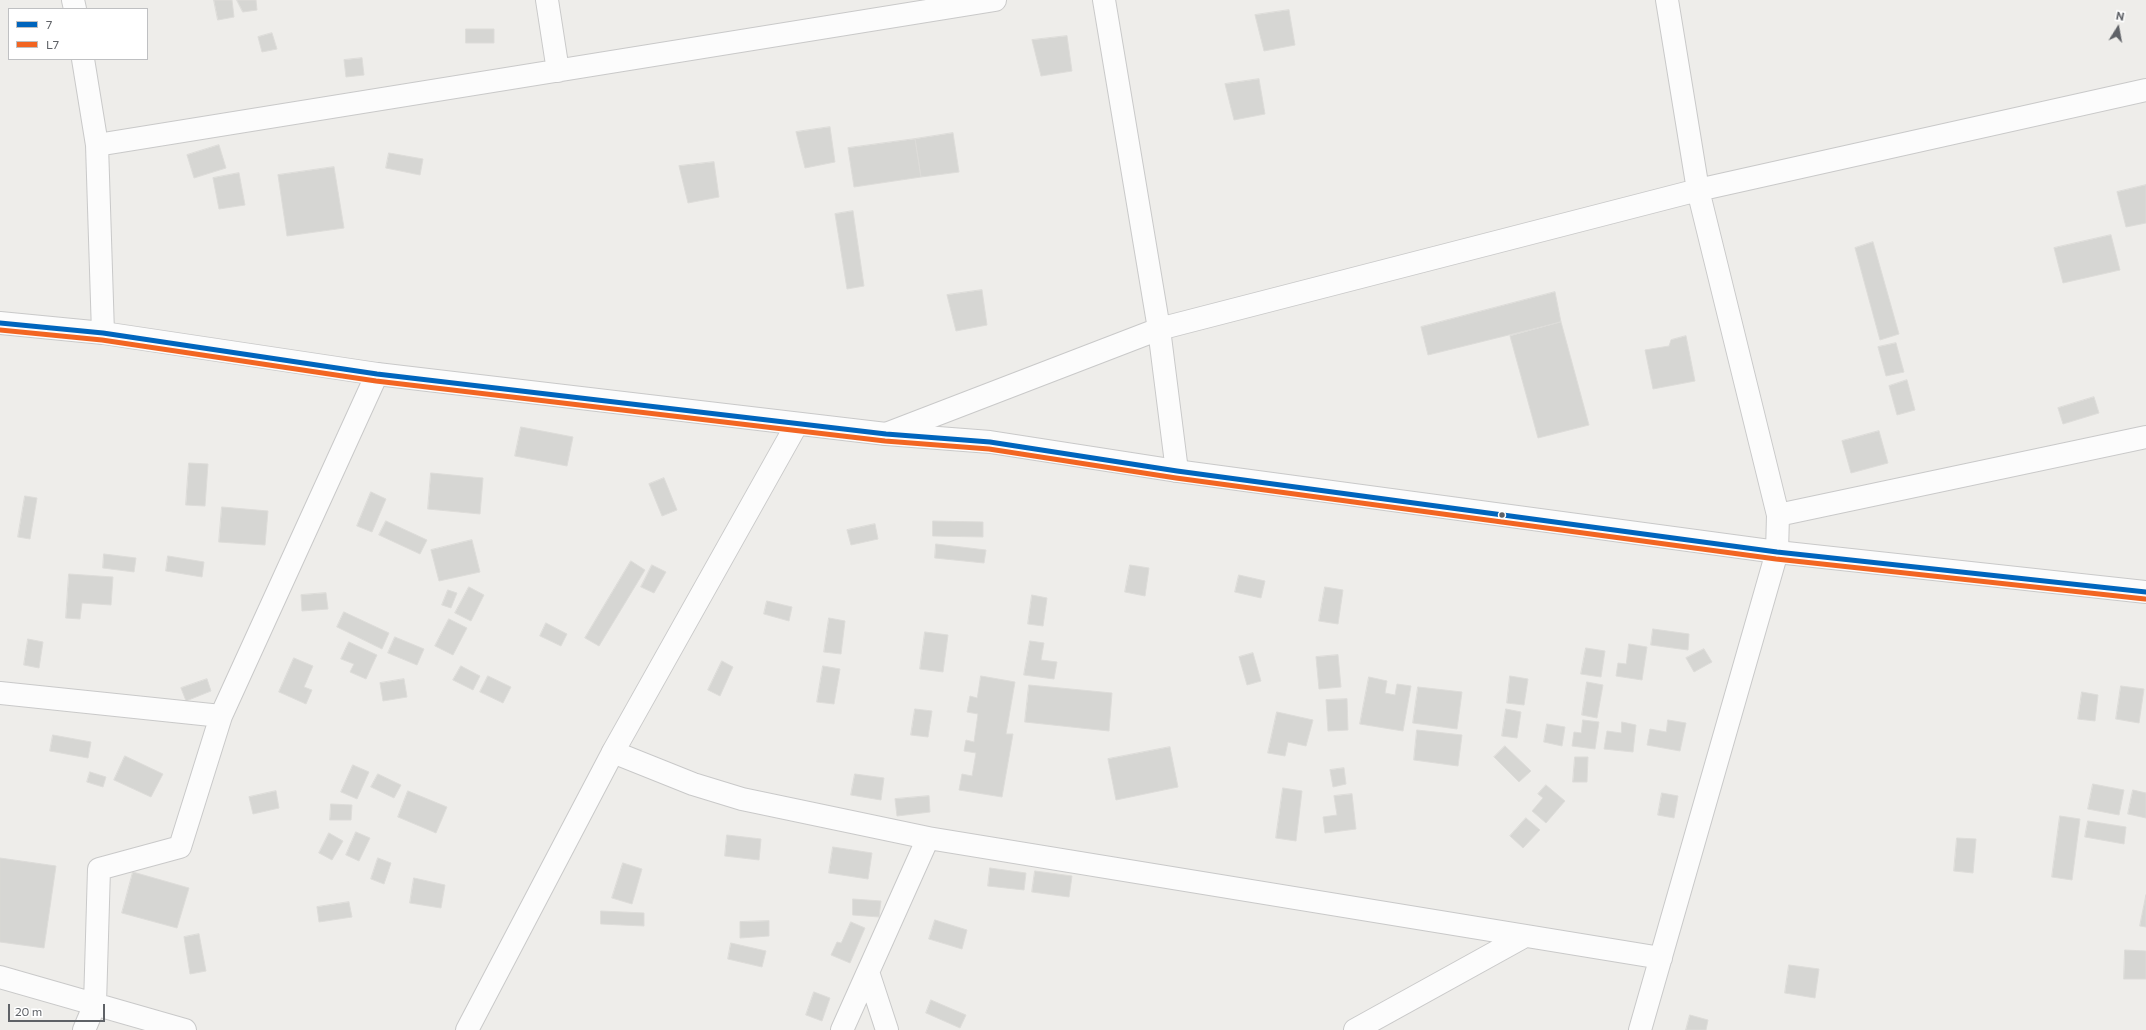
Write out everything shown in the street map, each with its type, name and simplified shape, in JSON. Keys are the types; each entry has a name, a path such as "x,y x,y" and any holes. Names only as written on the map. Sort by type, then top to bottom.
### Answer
{"street":[{"path":"547,0 558,71"},
{"path":"96,145 995,0"},
{"path":"1104,0 1159,329 1177,471"},
{"path":"1640,1030 1777,552 1778,515 1698,190 1667,0"},
{"path":"83,60 96,145 102,333"},
{"path":"886,434 1159,329 1698,190 2146,90"},
{"path":"0,323 102,333 377,374 886,434 990,442 1177,471 1777,552 2146,592"},
{"path":"84,1030 95,1004 99,869 180,847 221,716 377,374"},
{"path":"467,1030 613,752 797,424"},
{"path":"1778,515 2146,437"},
{"path":"0,693 221,716"},
{"path":"613,752 693,784 742,799 928,838 1661,958"},
{"path":"842,1030 928,838"},
{"path":"1355,1030 1525,936"},
{"path":"868,972 887,1030"},
{"path":"0,977 185,1030"}],"building":[{"path":"214,0 232,0 234,17 218,20"},
{"path":"237,0 256,0 257,10 243,12"},
{"path":"1289,10 1295,45 1264,51 1255,15"},
{"path":"466,29 494,29 494,43 466,43"},
{"path":"272,33 277,49 262,52 258,37"},
{"path":"1067,36 1072,71 1041,76 1032,40"},
{"path":"362,58 364,75 346,77 344,60"},
{"path":"1259,79 1265,114 1234,120 1225,84"},
{"path":"830,127 835,162 805,168 796,132"},
{"path":"953,133 959,172 921,177 915,139"},
{"path":"915,139 921,177 854,187 848,148"},
{"path":"219,145 226,168 194,178 187,155"},
{"path":"389,153 423,159 420,175 386,168"},
{"path":"714,162 719,197 688,203 679,166"},
{"path":"334,167 344,228 287,236 278,175"},
{"path":"239,173 245,205 219,209 213,178"},
{"path":"2146,185 2146,223 2126,227 2117,192"},
{"path":"853,211 864,286 847,289 835,214"},
{"path":"2111,235 2120,270 2063,283 2054,248"},
{"path":"1873,242 1899,334 1880,340 1855,248"},
{"path":"982,290 987,325 956,331 947,295"},
{"path":"1555,292 1561,322 1428,355 1421,327"},
{"path":"1561,322 1589,425 1538,438 1510,336"},
{"path":"1686,336 1695,381 1653,389 1645,350 1669,346 1671,340"},
{"path":"1896,343 1904,372 1886,376 1878,347"},
{"path":"1907,380 1915,410 1897,415 1889,386"},
{"path":"2094,397 2099,413 2063,424 2058,408"},
{"path":"521,427 573,437 567,466 515,456"},
{"path":"1879,431 1888,463 1851,473 1842,441"},
{"path":"189,463 208,464 205,506 186,505"},
{"path":"431,473 483,478 480,514 428,509"},
{"path":"664,478 677,510 662,516 649,484"},
{"path":"371,492 386,499 372,532 357,526"},
{"path":"25,496 37,498 30,539 18,537"},
{"path":"222,507 268,511 265,545 219,542"},
{"path":"386,521 427,540 420,554 379,535"},
{"path":"933,521 983,522 983,537 933,536"},
{"path":"875,524 878,539 851,545 847,530"},
{"path":"472,540 480,572 439,581 431,550"},
{"path":"936,544 986,550 984,563 935,558"},
{"path":"104,554 136,558 134,572 103,568"},
{"path":"168,556 204,562 202,577 166,571"},
{"path":"631,561 645,570 599,646 585,638"},
{"path":"652,565 666,572 654,593 641,587"},
{"path":"1130,565 1149,568 1145,596 1125,592"},
{"path":"69,574 113,577 111,605 82,603 80,619 66,618"},
{"path":"1239,575 1265,581 1261,598 1235,592"},
{"path":"469,587 484,595 471,621 455,613"},
{"path":"1325,587 1343,590 1338,624 1319,621"},
{"path":"448,590 457,593 451,608 442,605"},
{"path":"326,593 328,609 302,611 301,595"},
{"path":"1032,595 1047,598 1043,626 1028,624"},
{"path":"767,601 792,607 789,621 764,614"},
{"path":"344,612 389,633 382,649 337,627"},
{"path":"829,618 845,621 841,654 824,652"},
{"path":"449,619 467,628 453,655 435,646"},
{"path":"546,623 567,634 561,646 540,636"},
{"path":"1653,629 1689,634 1688,650 1651,645"},
{"path":"925,632 948,635 943,672 920,669"},
{"path":"395,637 424,649 417,665 388,653"},
{"path":"28,639 43,642 39,668 24,665"},
{"path":"1030,641 1044,643 1041,660 1057,662 1054,679 1024,675"},
{"path":"349,642 377,655 366,679 350,672 354,664 341,659"},
{"path":"1629,644 1647,647 1642,680 1616,676 1618,663 1626,664"},
{"path":"1586,648 1605,651 1601,677 1581,674"},
{"path":"1704,649 1712,662 1694,672 1686,658"},
{"path":"1253,653 1261,681 1247,685 1239,657"},
{"path":"1338,655 1341,687 1319,689 1316,657"},
{"path":"294,658 313,666 304,687 312,690 306,704 279,692"},
{"path":"722,661 733,667 720,696 708,690"},
{"path":"461,666 480,676 473,690 453,680"},
{"path":"823,666 840,669 834,704 817,702"},
{"path":"488,676 511,687 503,703 480,692"},
{"path":"981,676 1015,682 1006,734 1013,734 1002,797 959,790 962,774 972,776 976,753 964,751 966,740 974,742 978,714 967,712 970,696 977,698"},
{"path":"1510,676 1528,679 1524,705 1507,703"},
{"path":"1369,677 1387,681 1385,693 1395,695 1397,684 1411,686 1403,731 1360,724"},
{"path":"207,679 211,691 186,701 181,688"},
{"path":"404,679 407,697 383,701 380,683"},
{"path":"1587,682 1603,685 1597,718 1582,715"},
{"path":"1029,685 1112,693 1109,731 1025,722"},
{"path":"2121,686 2144,689 2139,723 2116,719"},
{"path":"1418,687 1462,692 1457,729 1413,723"},
{"path":"2082,692 2098,695 2095,721 2078,719"},
{"path":"1347,699 1348,730 1328,731 1326,700"},
{"path":"915,709 932,711 928,737 911,735"},
{"path":"1506,709 1521,712 1517,738 1502,736"},
{"path":"1277,712 1313,720 1306,746 1288,742 1285,756 1268,753"},
{"path":"1583,720 1599,722 1595,749 1572,746 1574,732 1581,733"},
{"path":"1668,720 1686,723 1680,751 1647,745 1650,729 1666,732"},
{"path":"1622,722 1636,725 1633,752 1604,749 1607,731 1621,733"},
{"path":"1547,724 1565,727 1562,746 1544,742"},
{"path":"1417,730 1462,735 1458,766 1414,760"},
{"path":"53,735 91,742 88,758 50,751"},
{"path":"1505,746 1531,771 1519,782 1494,757"},
{"path":"1170,747 1178,787 1116,800 1108,759"},
{"path":"125,756 163,774 151,797 114,780"},
{"path":"1575,757 1588,757 1587,782 1573,782"},
{"path":"353,765 369,772 357,799 341,792"},
{"path":"1344,768 1346,784 1333,787 1330,770"},
{"path":"90,772 106,777 103,787 87,782"},
{"path":"378,774 401,785 394,798 371,787"},
{"path":"855,774 884,778 881,800 851,795"},
{"path":"2093,784 2124,790 2119,815 2088,809"},
{"path":"1546,785 1565,801 1546,823 1532,811 1543,798 1538,794"},
{"path":"1283,788 1302,791 1296,841 1276,838"},
{"path":"2133,790 2146,793 2146,818 2128,814"},
{"path":"276,791 279,808 253,814 249,797"},
{"path":"408,791 447,807 436,833 398,817"},
{"path":"1662,793 1678,796 1674,818 1658,815"},
{"path":"1352,794 1356,829 1325,833 1323,817 1337,815 1334,796"},
{"path":"929,796 930,812 897,816 895,799"},
{"path":"331,804 352,805 351,820 330,820"},
{"path":"2060,816 2080,819 2072,880 2052,877"},
{"path":"1526,818 1540,830 1523,848 1510,836"},
{"path":"2088,821 2126,827 2124,844 2085,837"},
{"path":"356,832 370,838 359,861 346,855"},
{"path":"329,833 343,841 332,860 319,853"},
{"path":"727,835 761,839 759,860 725,856"},
{"path":"1957,838 1976,839 1973,873 1954,871"},
{"path":"833,847 872,853 868,879 829,873"},
{"path":"0,858 56,866 44,948 0,942"},
{"path":"378,858 391,863 384,884 371,879"},
{"path":"623,863 642,869 632,904 612,898"},
{"path":"990,868 1026,873 1024,890 988,886"},
{"path":"1035,871 1072,876 1069,897 1032,892"},
{"path":"133,872 189,888 177,928 122,913"},
{"path":"414,878 445,885 441,908 410,903"},
{"path":"2146,895 2146,927 2140,926"},
{"path":"853,899 881,901 879,917 853,915"},
{"path":"349,902 352,917 319,922 317,907"},
{"path":"601,911 644,913 644,926 601,924"},
{"path":"935,920 967,930 962,949 929,939"},
{"path":"769,921 769,936 740,938 740,922"},
{"path":"851,922 865,928 850,963 831,955 837,942 841,943"},
{"path":"199,934 206,971 190,974 184,937"},
{"path":"731,943 766,951 762,967 728,959"},
{"path":"2125,950 2146,951 2146,979 2124,979"},
{"path":"1789,965 1819,969 1815,998 1785,993"},
{"path":"814,992 830,998 822,1021 806,1015"},
{"path":"931,1000 966,1015 960,1028 926,1013"},
{"path":"1690,1015 1708,1020 1706,1030 1686,1030"}],"transit line":[{"name":"7","path":"0,323 103,333 377,374 886,434 990,442 1177,471 1777,552 2146,592"},
{"name":"L7","path":"0,330 102,340 376,381 885,441 989,449 1176,478 1776,559 2145,599"}]}
